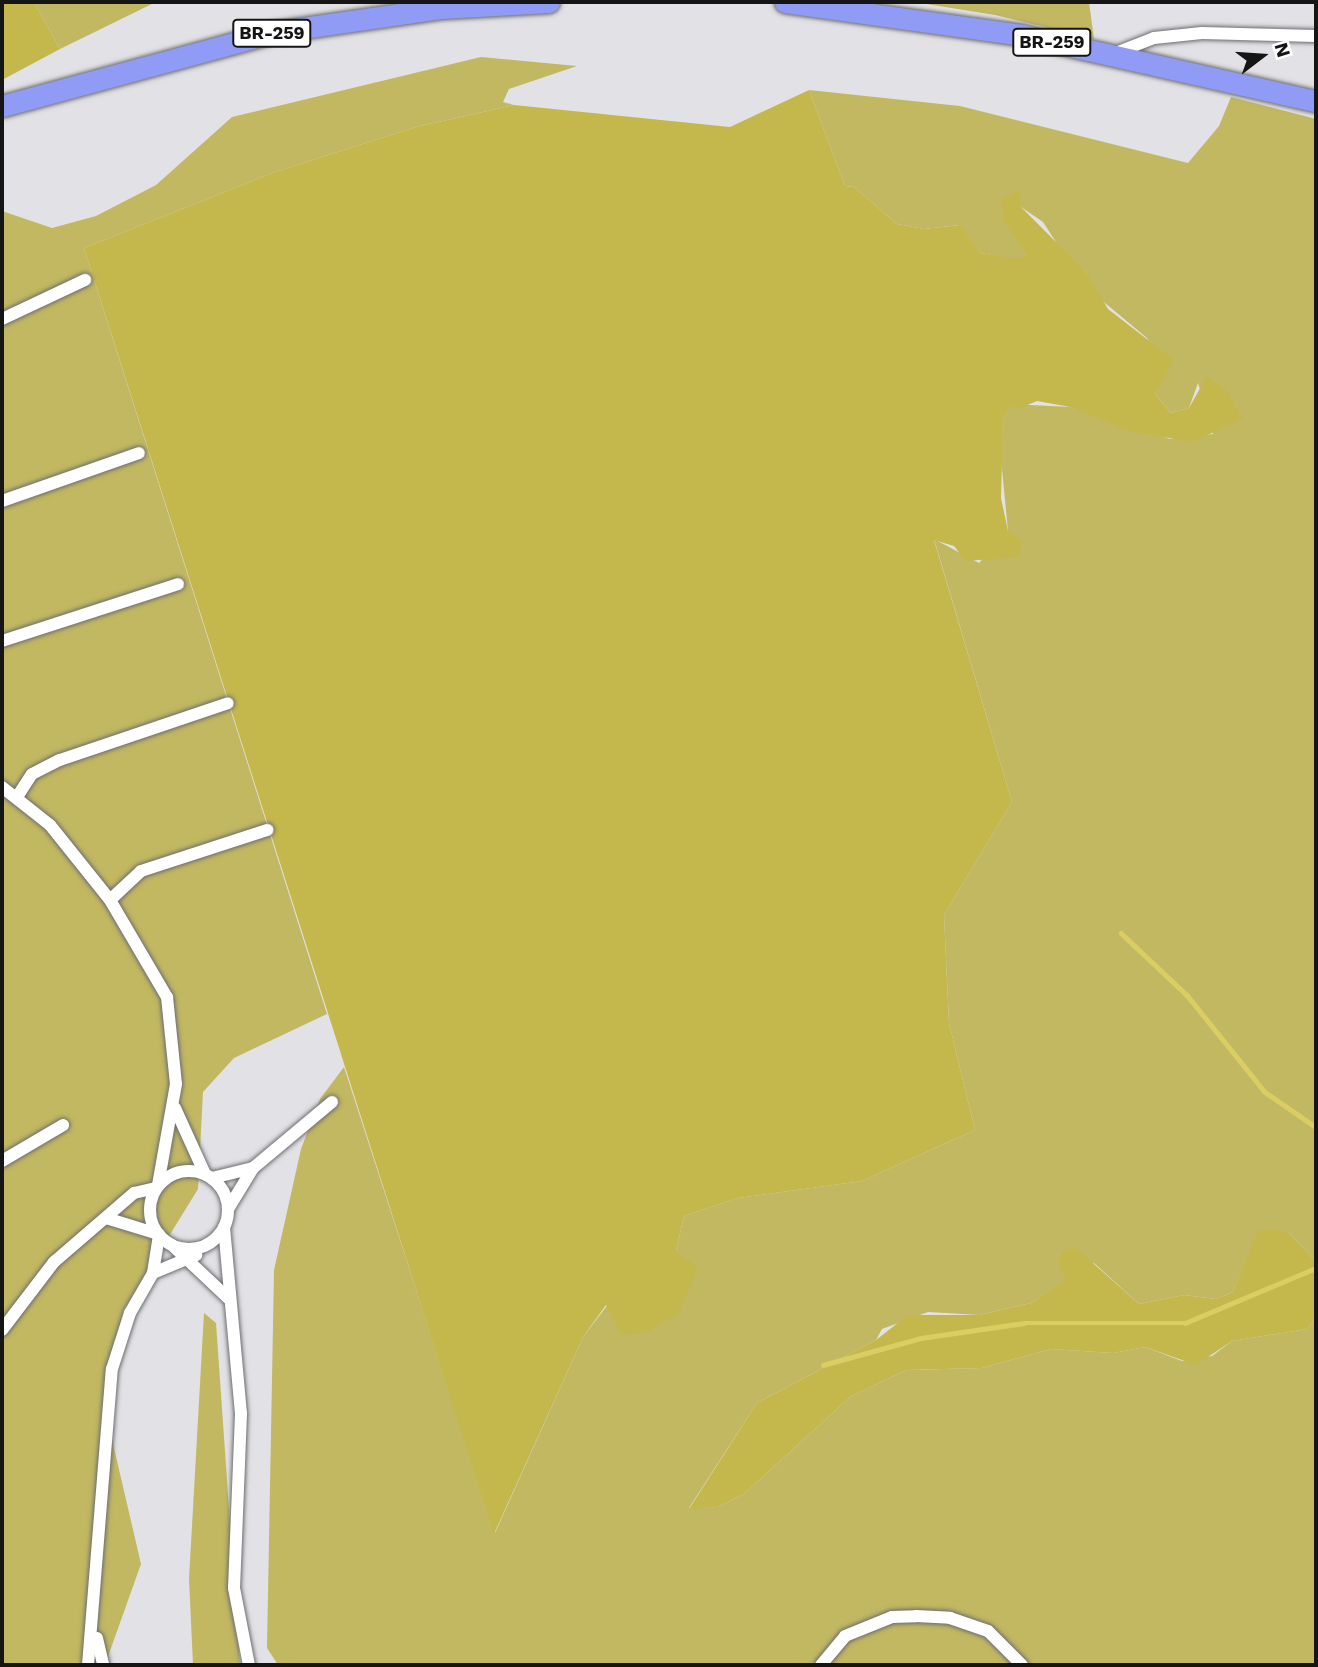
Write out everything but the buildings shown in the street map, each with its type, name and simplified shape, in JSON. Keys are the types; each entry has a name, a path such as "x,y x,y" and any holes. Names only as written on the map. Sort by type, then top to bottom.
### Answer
{"highway":[{"name":"BR-259","path":"2,106 275,32 442,8 549,2"},
{"name":"BR-259","path":"785,2 900,14 1110,55 1316,101"}],"street":[{"path":"1110,55 1154,38 1190,34 1316,36"},
{"path":"2,319 85,280"},
{"path":"2,501 139,453"},
{"path":"2,641 178,584"},
{"path":"16,797 32,774 51,764 228,703"},
{"path":"2,787 50,825 110,900 167,998 177,1050 175,1108 150,1211 158,1234 153,1273 130,1313 112,1369 96,1520 95,1632 88,1665"},
{"path":"110,900 141,871 267,830"},
{"path":"249,1665 234,1588 241,1414 224,1227 228,1209 253,1168 332,1102"},
{"path":"175,1108 208,1176 228,1209"},
{"path":"2,1161 63,1125"},
{"path":"2,1330 54,1262 134,1193 157,1187 181,1171 208,1176 253,1168"},
{"path":"106,1218 158,1234 191,1258 230,1300"},
{"path":"153,1273 191,1258 224,1227"},
{"path":"171,1244 196,1248 212,1241"},
{"path":"821,1665 845,1636 892,1618 916,1616 950,1618 988,1632 1022,1665"},
{"path":"95,1632 103,1665"}],"shaded area":[{"path":"2,2 34,2 60,49 2,80"},
{"path":"34,2 156,2 60,49"},
{"path":"914,2 1089,2 1094,39 995,15"},
{"path":"481,57 577,66 509,89 503,102 514,105 416,127 275,172 84,248 327,1014 234,1058 203,1092 198,1189 123,1311 110,1373 111,1435 141,1564 105,1665 2,1665 2,211 52,228 96,216 156,185 232,117"},
{"path":"809,90 960,106 1188,163 1219,126 1231,97 1316,119 1316,1261 1289,1233 1259,1231 1233,1292 1216,1299 1184,1295 1139,1304 1094,1263 1031,1303 979,1315 928,1312 882,1329 876,1340 757,1403 689,1508 718,1507 744,1494 850,1397 906,1370 982,1368 1051,1349 1113,1353 1145,1347 1182,1361 1212,1356 1232,1341 1307,1329 1316,1318 1316,1665 278,1665 267,1648 274,1270 301,1149 320,1099 344,1067 495,1533 583,1337 609,1303 676,1251 684,1216 738,1198 862,1181 975,1130 949,1023 944,915 1012,802 934,539 979,563 1008,531 1001,459 1003,419 1011,404 1070,407 1170,439 1213,434 1198,383 1189,408 1171,413 1155,394 1163,375 1147,338 1093,293 1086,272 1063,253 1043,222 1021,207 1027,254 1018,260 981,253 959,225 924,229 897,224 854,187 845,186"},
{"path":"809,90 845,186 854,187 897,224 924,229 960,225 981,253 1018,259 1027,254 1004,222 1001,199 1019,190 1021,207 1086,272 1108,309 1174,360 1155,394 1171,413 1189,408 1207,376 1227,391 1243,419 1192,442 1128,431 1070,407 1037,401 1018,409 1011,405 1003,419 1001,498 1008,531 1023,541 1019,557 966,561 954,546 934,540 1012,802 944,915 949,1023 975,1130 862,1181 738,1198 684,1216 676,1251 698,1268 679,1313 648,1332 622,1335 606,1305 583,1337 494,1534 84,248 275,172 416,127 514,105 730,127"},
{"path":"1273,1229 1289,1233 1316,1261 1316,1318 1307,1329 1232,1341 1196,1365 1145,1347 1113,1353 1051,1349 982,1368 906,1370 850,1397 744,1494 718,1507 689,1509 757,1403 876,1340 908,1315 979,1315 1031,1303 1066,1280 1058,1262 1063,1250 1076,1248 1139,1304 1184,1295 1216,1299 1233,1292 1258,1231"},
{"path":"204,1313 216,1323 240,1665 193,1665 189,1579"}],"waterway":[{"path":"1121,933 1187,995 1265,1092 1316,1127"},
{"path":"823,1365 921,1338 1024,1323 1185,1323 1316,1268"}]}
